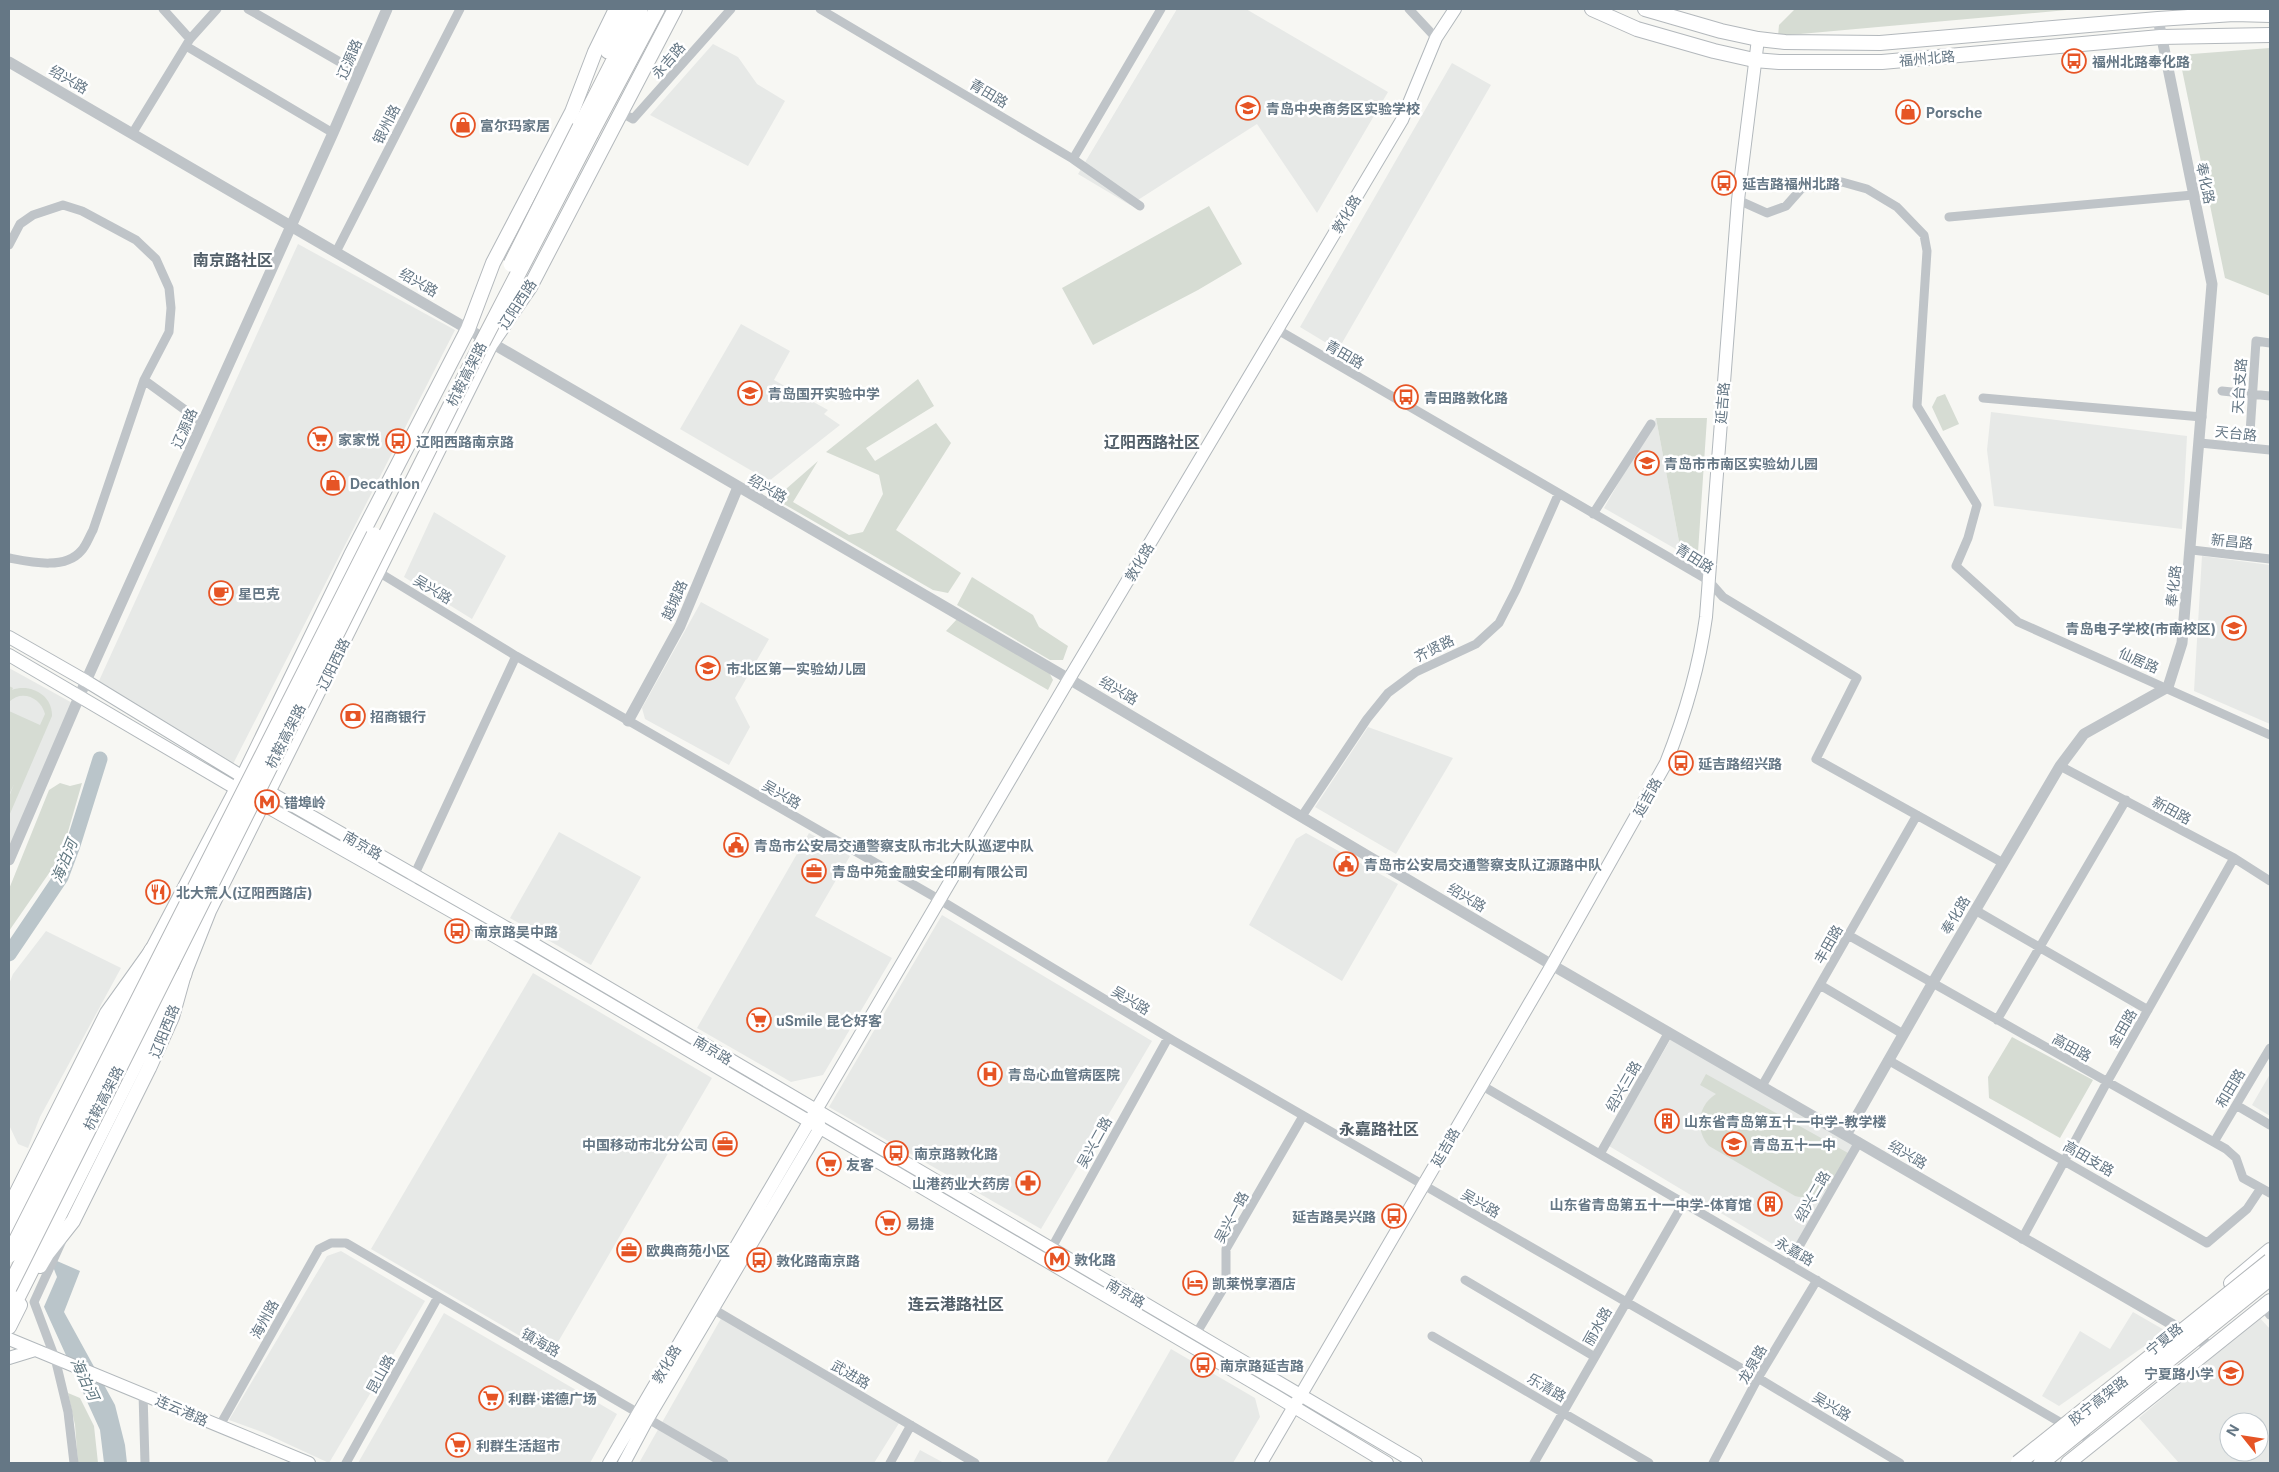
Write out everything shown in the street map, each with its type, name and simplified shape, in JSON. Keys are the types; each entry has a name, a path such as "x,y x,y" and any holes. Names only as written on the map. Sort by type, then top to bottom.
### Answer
{"highway":[{"path":"585,130 611,44 628,9"},
{"path":"585,130 640,9"},
{"path":"607,104 657,9"},
{"path":"585,130 607,104 637,62 668,9"},
{"name":"杭鞍高架路","path":"9,1255 585,130"},
{"name":"杭鞍高架路","path":"9,1288 480,346 585,130"},
{"path":"9,1232 152,950"},
{"path":"9,1314 164,1008 184,974"},
{"name":"胶宁高架路","path":"2018,1463 2270,1261"},
{"name":"胶宁高架路","path":"2041,1463 2270,1278"}],"main road":[{"path":"9,1208 107,1013 152,950 240,783 351,555 468,328 492,263 572,112 595,52 616,9"},
{"name":"辽阳西路","path":"9,1327 29,1298 49,1258 73,1221 172,1018 184,974 209,911 264,805 491,344 530,286 675,9"},
{"name":"敦化路","path":"624,1463 642,1417 812,1116 1402,120 1436,38 1455,9"},
{"name":"福州北路","path":"1592,9 1637,29 1714,51 1754,60 1882,62 2160,37 2270,35"},
{"name":"福州北路","path":"1645,9 1758,39 1785,42 1880,43 2234,11 2270,15"},
{"name":"延吉路","path":"1261,1463 1552,965 1666,763 1680,727 1700,654 1708,580 1738,200 1758,39"},
{"name":"南京路","path":"9,636 86,681 240,783 264,805 812,1116 1048,1254 1293,1408 1387,1463"},
{"name":"南京路","path":"9,655 240,783 270,791 414,875 812,1116"},
{"path":"812,1116 820,1128"},
{"name":"敦化路","path":"609,1463 642,1417 713,1309 820,1128"},
{"name":"南京路","path":"820,1128 1196,1334 1416,1463"},
{"name":"宁夏路","path":"2009,1463 2178,1328 2270,1250"},
{"path":"2068,1463 2212,1348 2268,1308"},
{"name":"连云港路","path":"9,1339 309,1463"},
{"path":"9,1358 35,1350"}],"street":[{"path":"163,9 188,42 334,133"},
{"path":"132,134 188,42 217,9"},
{"path":"248,9 359,73"},
{"name":"辽源路","path":"9,860 86,681 334,133 386,9"},
{"name":"银州路","path":"336,252 460,9"},
{"name":"永吉路","path":"622,113 633,119 731,9"},
{"name":"青田路","path":"820,9 1073,159 1140,206"},
{"path":"1073,159 1161,9"},
{"path":"1409,9 1436,38"},
{"name":"奉化路","path":"1846,1135 2060,766 2084,734 2168,687 2182,643 2192,550 2212,284 2160,37 2158,19"},
{"name":"绍兴路","path":"9,62 468,328 491,344 1070,678 1552,965 2212,1348"},
{"name":"仙居路","path":"1738,200 1767,213 1786,206 1802,188 1842,182 1867,190 1896,207 1924,235 1927,251 1917,406 1977,505 1968,538 1956,566 2018,622 2168,687 2270,735"},
{"path":"1948,217 2193,195"},
{"path":"9,245 20,224 32,214 63,205 82,211 136,240 156,259 169,288 171,308 169,332 144,380 93,530 81,552 61,563 22,561 9,558"},
{"name":"青田路","path":"1278,330 1708,580 1723,597 1857,678 1816,759 2003,863"},
{"name":"天台支路","path":"2248,448 2256,342 2270,343"},
{"path":"144,380 203,423"},
{"path":"2222,391 2270,396"},
{"path":"1983,398 2202,417"},
{"path":"1593,514 1651,424"},
{"name":"天台路","path":"2200,443 2270,450"},
{"name":"越城路","path":"628,721 680,626 738,487"},
{"name":"齐贤路","path":"1302,816 1367,719 1388,693 1416,672 1476,644 1499,623 1516,590 1558,494"},
{"name":"新昌路","path":"2192,550 2270,559"},
{"name":"吴兴路","path":"351,555 516,656 940,900 1168,1038 1758,1378 1900,1463"},
{"path":"409,888 516,656"},
{"name":"新田路","path":"2060,766 2234,858 2270,881"},
{"path":"1996,1020 2126,800"},
{"name":"丰田路","path":"1762,1086 1916,815"},
{"name":"金田路","path":"2022,1238 2107,1082 2234,858"},
{"path":"1975,910 2148,1010"},
{"name":"高田路","path":"1848,935 2226,1149 2236,1158 2243,1178 2270,1193"},
{"path":"1820,985 1903,1034"},
{"name":"绍兴三路","path":"1600,1154 1669,1032"},
{"name":"吴兴二路","path":"1048,1254 1168,1038"},
{"name":"和田路","path":"2214,1142 2270,1048"},
{"name":"高田支路","path":"1888,1060 2207,1242 2247,1209 2262,1188"},
{"name":"永嘉路","path":"1481,1086 1684,1202 2094,1442"},
{"path":"2236,1106 2270,1125"},
{"name":"吴兴一路","path":"1196,1334 1226,1284 1226,1249 1303,1116"},
{"name":"绍兴二路","path":"1789,1264 1859,1142"},
{"name":"丽水路","path":"1534,1463 1684,1202"},
{"name":"海州路","path":"219,1426 319,1249 331,1243 346,1243"},
{"name":"镇海路","path":"346,1243 724,1463"},
{"path":"1465,1280 1595,1357"},
{"name":"龙泉路","path":"1713,1463 1758,1378 1817,1280"},
{"name":"昆山路","path":"346,1463 438,1297"},
{"path":"29,1298 35,1307 55,1358 68,1412 74,1463"},
{"name":"武进路","path":"713,1309 975,1463"},
{"name":"乐清路","path":"1432,1336 1649,1463"},
{"path":"138,1391 145,1463"},
{"path":"890,1463 911,1426"}],"shaded area":[{"name":"青岛中央商务区实验学校","path":"1177,9 1246,9 1388,92 1317,213 1257,124 1130,205 1078,174"},
{"path":"1795,9 2078,9 1778,36 1779,25"},
{"path":"713,44 738,57 757,84 785,101 748,166 650,115"},
{"path":"2270,48 2270,296 2225,278 2179,55"},
{"path":"1452,63 1491,85 1338,350 1300,327"},
{"path":"1209,206 1242,264 1198,290 1093,345 1062,288"},
{"path":"298,244 455,330 233,764 98,683"},
{"name":"青岛国开实验中学","path":"741,324 790,351 774,380 828,410 824,414 840,425 769,481 680,429"},
{"path":"918,379 934,406 866,448 875,461 936,423 951,443 896,530 961,573 948,593 933,590 782,503 778,496 818,461 793,502 849,535 863,532 883,494 879,475 826,452"},
{"path":"1945,394 1959,424 1943,431 1932,407 1937,397"},
{"path":"1991,412 2187,436 2182,529 1994,506 1987,450"},
{"name":"青岛市市南区实验幼儿园","path":"1656,418 1681,552 1604,508"},
{"path":"1656,418 1707,418 1698,552 1681,552"},
{"path":"434,512 506,556 472,619 404,577"},
{"name":"青岛电子学校(市南校区)","path":"2202,556 2270,565 2270,724 2194,691"},
{"path":"972,577 1033,615 1039,627 1068,646 1063,660 1050,660 957,605"},
{"name":"市北区第一实验幼儿园","path":"701,602 769,639 735,698 750,727 729,765 645,719 642,708"},
{"path":"957,619 1048,670 1053,680 1048,690 946,631"},
{"path":"9,668 76,705 9,860"},
{"path":"9,686 13,688 12,690 26,688 39,692 49,702 52,716 9,816 9,797 14,784 9,795 9,711 40,725 45,714 40,704 30,697 20,696 9,702"},
{"path":"1368,727 1453,758 1396,854 1315,807"},
{"path":"60,783 70,786 82,783 63,849 54,866 9,931 9,889 49,790"},
{"path":"559,832 641,877 591,965 510,918"},
{"path":"809,833 850,856 815,916 892,958 823,1075 791,1082 697,1028"},
{"path":"1306,833 1398,884 1342,981 1249,925 1296,839"},
{"name":"青岛心血管病医院","path":"942,915 1152,1041 1041,1229 829,1107"},
{"path":"46,931 121,968 40,1117 28,1148 18,1144 9,1125 9,984 13,974"},
{"path":"533,973 712,1078 551,1354 371,1249"},
{"name":"青岛五十一中","path":"1673,1035 1859,1142 1794,1257 1609,1146"},
{"path":"2012,1037 2093,1080 2060,1138 1989,1098 1988,1077"},
{"path":"1706,1074 1848,1153 1829,1187 1816,1196 1795,1196 1709,1146 1702,1133 1700,1118 1705,1105 1716,1094 1700,1085"},
{"path":"2270,1074 2270,1116 2252,1105"},
{"path":"341,1251 425,1301 329,1463 262,1432 229,1420 327,1256"},
{"path":"2133,1312 2166,1331 2059,1406 2042,1396 2080,1331 2110,1349"},
{"name":"利群·诺德广场","path":"444,1313 617,1414 590,1463 358,1463"},
{"path":"723,1315 901,1420 874,1463 639,1463"},
{"name":"宁夏路小学","path":"2259,1317 2270,1329 2270,1463 2179,1463 2139,1418"},
{"path":"1171,1349 1255,1398 1260,1417 1233,1463 1106,1463"},
{"path":"68,1393 80,1398 94,1426 98,1463 78,1463 75,1425"},
{"path":"920,1450 944,1463 913,1463"}],"water":[{"name":"海泊河","path":"57,1261 80,1271 64,1312 115,1405 125,1445 127,1463 104,1463 100,1430 40,1298"}],"pier":[{"path":"52,1264 57,1277 43,1309 38,1299"}],"waterway":[{"name":"海泊河","path":"9,954 61,877 100,759"}],"place":[{"name":"福州北路奉化路","path":"2074,61"},
{"name":"青岛中央商务区实验学校","path":"1248,108"},
{"name":"Porsche","path":"1908,112"},
{"name":"富尔玛家居","path":"463,125"},
{"name":"延吉路福州北路","path":"1724,183"},
{"name":"青岛国开实验中学","path":"750,393"},
{"name":"青田路敦化路","path":"1406,397"},
{"name":"家家悦","path":"320,439"},
{"name":"辽阳西路南京路","path":"398,441"},
{"name":"青岛市市南区实验幼儿园","path":"1647,463"},
{"name":"Decathlon","path":"333,483"},
{"name":"星巴克","path":"221,593"},
{"name":"青岛电子学校(市南校区)","path":"2234,628"},
{"name":"市北区第一实验幼儿园","path":"708,668"},
{"name":"招商银行","path":"353,716"},
{"name":"延吉路绍兴路","path":"1681,763"},
{"name":"错埠岭","path":"267,802"},
{"name":"青岛市公安局交通警察支队市北大队巡逻中队","path":"736,845"},
{"name":"青岛市公安局交通警察支队辽源路中队","path":"1346,864"},
{"name":"青岛中苑金融安全印刷有限公司","path":"814,871"},
{"name":"北大荒人(辽阳西路店)","path":"158,892"},
{"name":"南京路吴中路","path":"457,931"},
{"name":"uSmile 昆仑好客","path":"759,1020"},
{"name":"青岛心血管病医院","path":"990,1074"},
{"name":"山东省青岛第五十一中学-教学楼","path":"1667,1121"},
{"name":"中国移动市北分公司","path":"725,1144"},
{"name":"青岛五十一中","path":"1734,1144"},
{"name":"南京路敦化路","path":"896,1153"},
{"name":"友客","path":"829,1164"},
{"name":"山港药业大药房","path":"1028,1183"},
{"name":"山东省青岛第五十一中学-体育馆","path":"1770,1204"},
{"name":"延吉路吴兴路","path":"1394,1216"},
{"name":"易捷","path":"888,1223"},
{"name":"欧典商苑小区","path":"629,1250"},
{"name":"敦化路","path":"1057,1259"},
{"name":"敦化路南京路","path":"759,1260"},
{"name":"凯莱悦享酒店","path":"1195,1283"},
{"name":"南京路延吉路","path":"1203,1365"},
{"name":"宁夏路小学","path":"2231,1373"},
{"name":"利群·诺德广场","path":"491,1398"},
{"name":"利群生活超市","path":"458,1445"}],"district":[{"name":"南京路社区","path":"233,260"},
{"name":"辽阳西路社区","path":"1152,442"},
{"name":"永嘉路社区","path":"1379,1129"},
{"name":"连云港路社区","path":"956,1304"}]}
